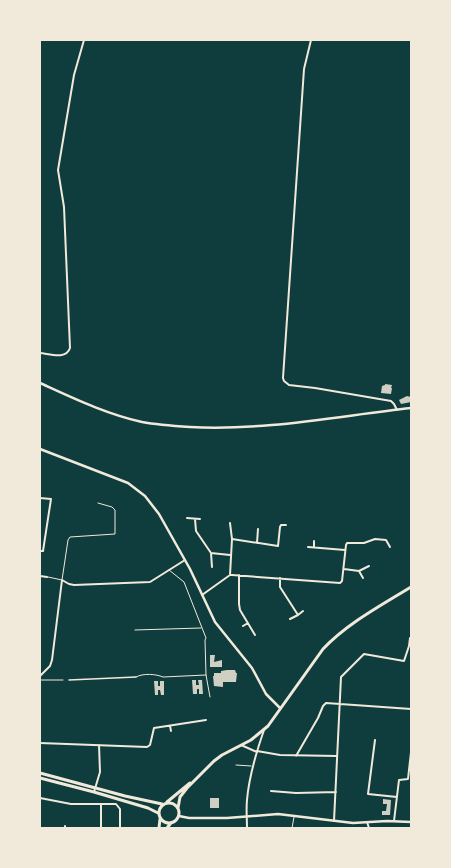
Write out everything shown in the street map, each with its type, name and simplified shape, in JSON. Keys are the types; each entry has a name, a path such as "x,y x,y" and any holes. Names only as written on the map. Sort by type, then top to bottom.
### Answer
{"main road":[{"path":"40,383 122,417 164,425 206,428 272,426 411,408"},
{"path":"40,449 128,483 146,496 159,514 185,560 215,622 252,668 266,694 280,708"},
{"path":"40,778 162,804 167,802 222,755 264,730 323,649 343,630 411,587"},
{"path":"40,773 95,790 148,808 158,813"},
{"path":"167,828 179,816 178,808 180,797 194,780"},
{"path":"167,802 174,804 178,808"},
{"path":"159,828 160,819 158,810 162,804"},
{"path":"179,816 196,818 270,814 353,823 394,821 411,822"},
{"path":"160,819 171,823"}],"street":[{"path":"40,353 63,355 68,353 70,348 64,207 58,170 74,75 84,40"},
{"path":"311,40 304,69 283,378 289,385 391,401 397,410"},
{"path":"40,498 51,499 43,552 40,551"},
{"path":"187,518 200,519"},
{"path":"195,519 196,531 211,553 212,567"},
{"path":"230,523 232,539 230,575"},
{"path":"232,539 278,546 280,527 281,525 286,525"},
{"path":"257,544 258,529"},
{"path":"387,537 386,540 390,547"},
{"path":"202,595 230,575 338,583 342,581 347,543 364,543 375,539 386,540"},
{"path":"314,541 314,547"},
{"path":"308,547 346,550"},
{"path":"211,553 231,555"},
{"path":"40,676 50,666 52,660 62,580 74,585 142,582 154,580 185,560"},
{"path":"343,569 359,571 369,566"},
{"path":"359,571 363,578"},
{"path":"240,575 238,604 255,635"},
{"path":"40,576 47,577"},
{"path":"280,578 280,587 298,615"},
{"path":"290,619 303,611"},
{"path":"243,626 248,623"},
{"path":"334,821 341,677 364,654 404,661 410,638"},
{"path":"68,680 136,677"},
{"path":"296,756 318,718 324,704 340,703 411,709"},
{"path":"40,743 147,747 150,745 154,728 206,720"},
{"path":"170,726 171,731"},
{"path":"247,828 247,800 252,766 264,730"},
{"path":"375,740 368,794 397,797"},
{"path":"95,790 100,772 99,745"},
{"path":"241,745 257,751 280,755 338,756"},
{"path":"394,821 399,780 408,779 411,752"},
{"path":"271,791 336,792"},
{"path":"280,792 280,797"},
{"path":"40,798 71,804 113,803 119,807 120,828"},
{"path":"100,804 101,828"},
{"path":"367,822 370,828"}],"lane":[{"path":"47,577 62,580 68,540 70,537 115,534 115,510 112,507 98,503"},
{"path":"169,570 184,582 206,638 206,675 210,697"},
{"path":"135,630 201,628"},
{"path":"136,677 139,675 157,674 163,676 206,675"},
{"path":"40,680 63,680"},
{"path":"236,765 252,766"},
{"path":"292,828 294,816"}],"building":[{"path":"385,384 392,385 391,394 381,393 382,386"},
{"path":"407,396 411,397 411,402 401,404 399,400"},
{"path":"210,655 215,655 214,662 222,660 222,667 210,667"},
{"path":"235,670 237,673 236,682 223,682 223,687 214,686 214,673 221,673 221,671"},
{"path":"192,680 196,680 196,685 199,685 198,680 202,680 203,694 199,694 199,689 197,689 197,694 193,694"},
{"path":"154,681 158,681 158,686 160,686 160,681 164,681 164,695 161,695 160,690 158,690 158,695 155,695"},
{"path":"210,798 219,798 219,808 210,808"},
{"path":"383,799 391,800 390,815 382,815 382,811 386,811 387,804 383,804"}]}
